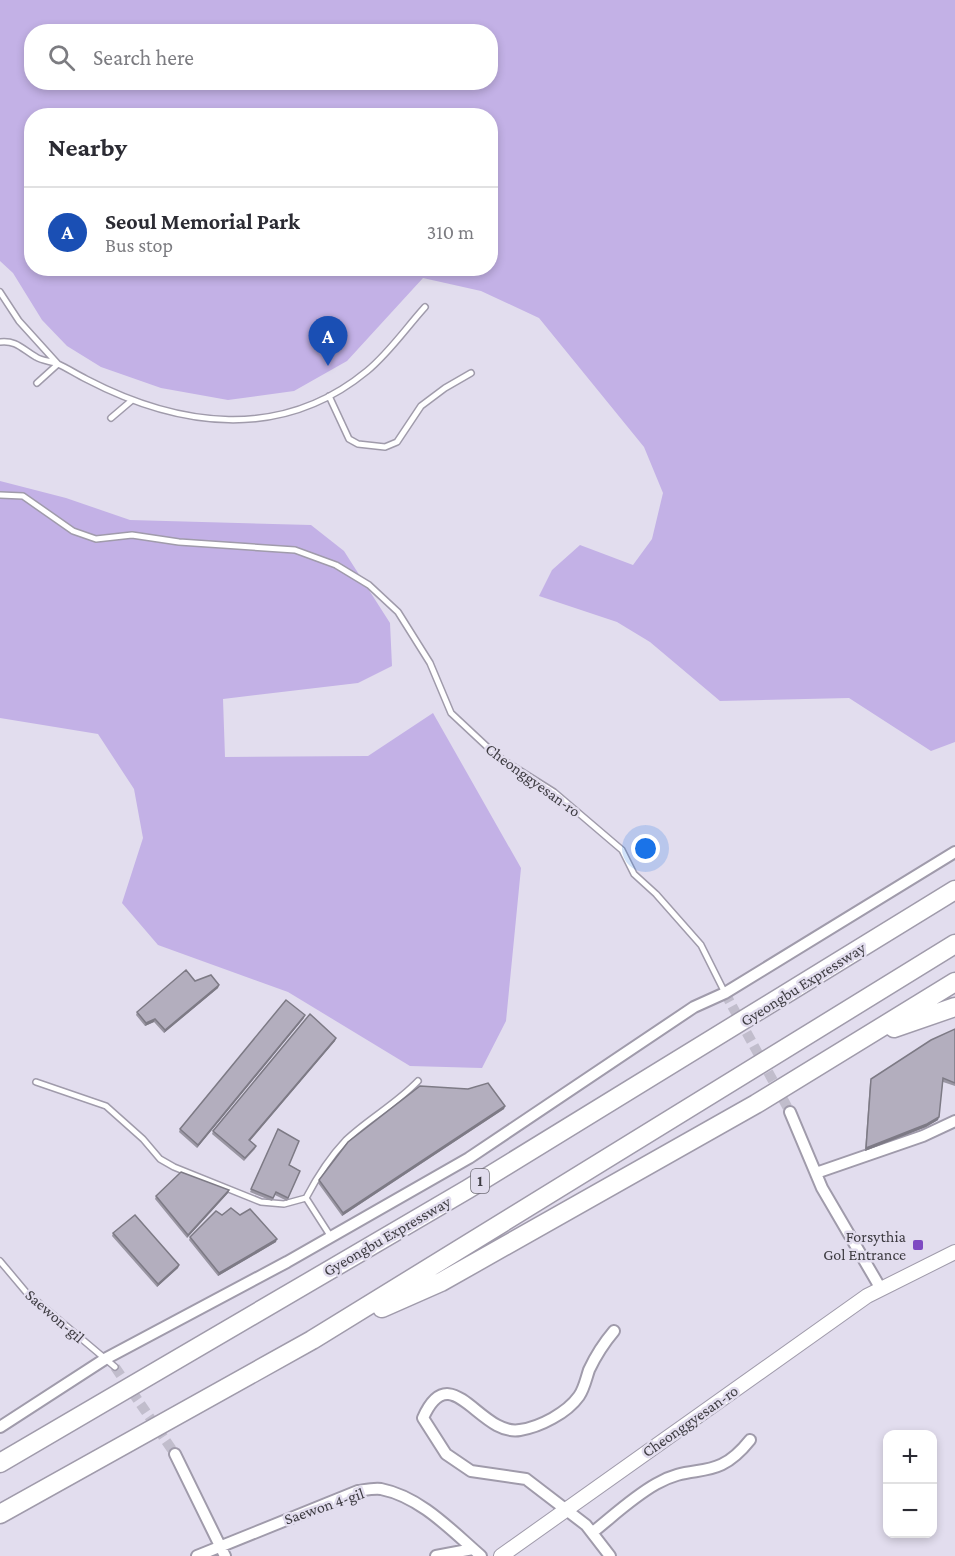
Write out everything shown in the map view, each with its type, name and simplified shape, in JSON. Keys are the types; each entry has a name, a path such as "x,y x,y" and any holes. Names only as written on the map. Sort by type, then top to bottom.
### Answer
{"highway":[{"name":"Gyeongbu Expressway","path":"0,1463 468,1189 955,890"},
{"path":"0,1514 312,1340 955,944"},
{"path":"794,1081 955,982"},
{"path":"312,1340 441,1281 794,1081 896,1027 955,1007"}],"main road":[{"name":"Cheonggyesan-ro","path":"501,1556 881,1289 955,1252"}],"street":[{"path":"0,1426 105,1359 331,1237 469,1158 694,1007 725,993 955,852"},
{"path":"789,1112 816,1173 881,1289"},
{"path":"816,1173 923,1136 955,1121"},
{"path":"610,1556 593,1532 526,1479 471,1471 446,1454 423,1418 441,1395 449,1392 456,1394 483,1419 500,1427 518,1431 543,1422 566,1410 580,1396 602,1345 614,1332"},
{"path":"593,1532 657,1484 685,1473 708,1471 726,1464 739,1454 750,1440"},
{"path":"175,1454 223,1551"},
{"name":"Saewon 4-gil","path":"197,1556 223,1551 358,1491 380,1489 402,1497 436,1516 477,1552"},
{"path":"436,1556 477,1552"}],"lane":[{"path":"0,292 20,321 58,364"},
{"path":"0,342 16,343 36,357 58,364 131,401 193,418 243,421 300,409 329,396 368,371 425,307"},
{"path":"37,383 58,364"},
{"path":"329,396 349,439 358,444 385,447 397,442 421,406 445,388 471,373"},
{"path":"111,418 131,401"},
{"name":"Cheonggyesan-ro","path":"0,495 23,496 73,531 96,539 132,535 179,542 295,550 336,565 369,585 398,612 430,663 451,713 496,756 554,792 622,850 634,874 656,894 701,945 725,993"},
{"path":"36,1082 106,1106 143,1139 160,1159 174,1167 261,1202 284,1203 306,1198 320,1171 347,1139 402,1098 418,1081"},
{"path":"306,1198 331,1237"},
{"name":"Saewon-gil","path":"0,1261 26,1292 115,1367"}],"shaded area":[{"path":"0,0 955,0 955,742 931,751 849,698 720,701 650,642 617,622 539,596 552,570 580,545 633,565 652,539 663,493 644,447 539,318 481,291 423,278 347,361 294,391 228,400 161,388 101,367 67,346 42,320 13,273 0,261"},
{"path":"0,481 66,498 130,520 311,525 344,551 390,623 392,666 358,683 223,699 225,757 368,756 433,713 521,868 506,1021 482,1068 410,1066 288,992 158,945 122,903 143,838 134,789 98,734 0,718"}],"building":[{"path":"186,970 195,981 211,975 219,985 165,1030 155,1019 146,1023 137,1012"},
{"path":"286,1000 305,1015 198,1145 180,1129"},
{"path":"310,1014 336,1038 249,1140 256,1146 245,1158 213,1131"},
{"path":"955,1029 955,1083 943,1078 939,1117 866,1148 871,1079 931,1040"},
{"path":"488,1083 505,1106 343,1213 319,1180 348,1142 420,1086 468,1089"},
{"path":"278,1129 299,1141 289,1165 300,1171 288,1198 276,1192 273,1198 251,1189"},
{"path":"181,1172 229,1190 188,1235 156,1196"},
{"path":"231,1208 240,1215 250,1209 277,1239 219,1273 190,1237 216,1211 222,1215"},
{"path":"135,1215 179,1265 158,1284 113,1233"}],"tunnel":[{"path":"725,993 790,1112"},
{"path":"115,1367 175,1454"}],"place":[{"name":"Seoul Memorial Park","path":"328,366"},
{"name":"Forsythia Gol Entrance","path":"918,1245"}]}
